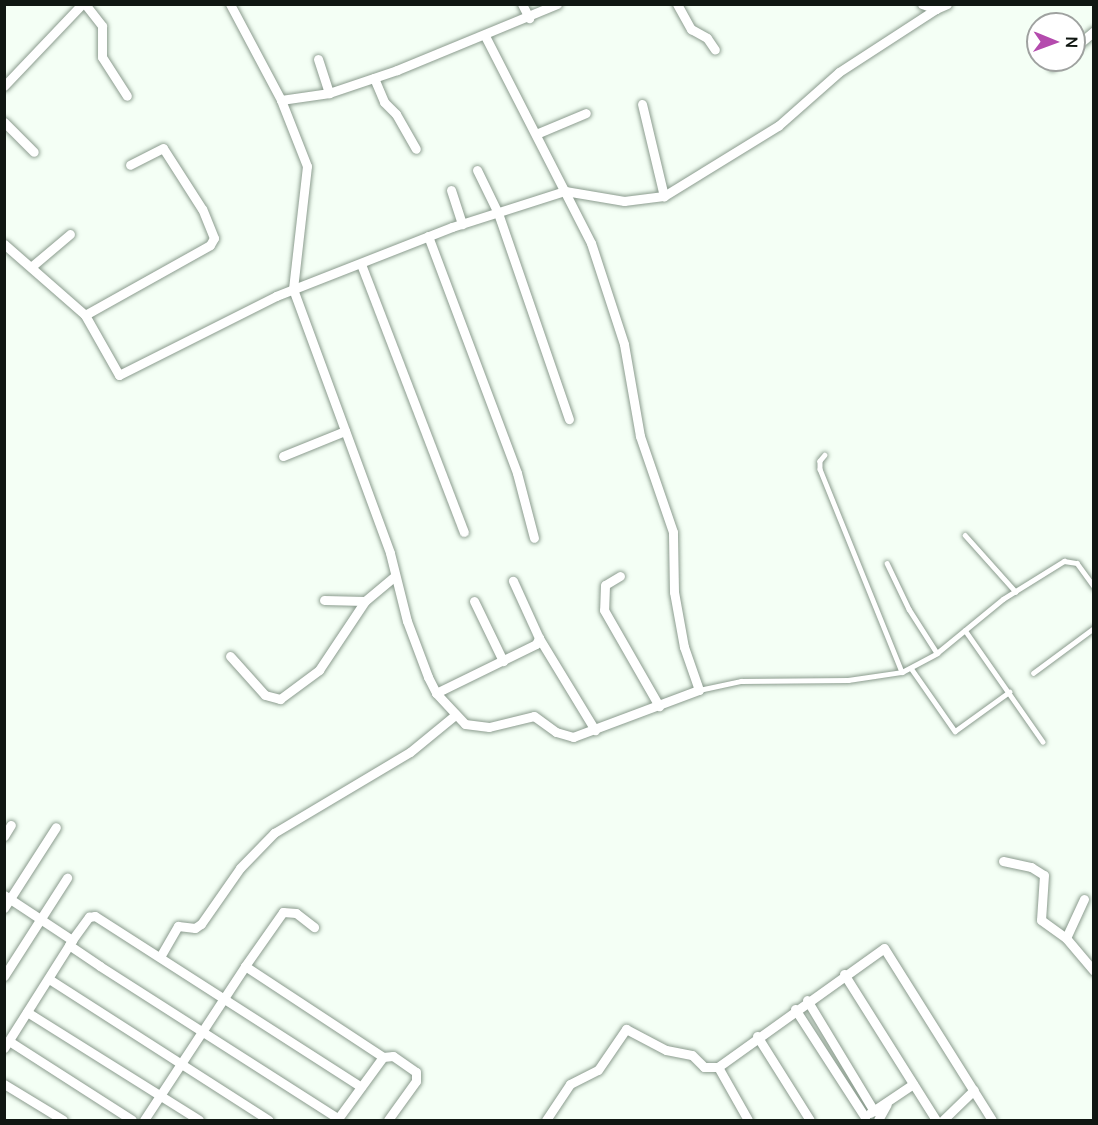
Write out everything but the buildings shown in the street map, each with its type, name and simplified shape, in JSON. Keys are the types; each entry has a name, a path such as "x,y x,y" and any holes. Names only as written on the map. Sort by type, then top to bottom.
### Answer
{"street":[{"path":"4,86 83,4 102,26 102,57 127,96"},
{"path":"230,4 281,100 307,166 293,289 395,576 407,621 436,693 465,724 480,727 526,715 540,719 566,736 595,730 699,690 684,647 674,592 674,532 640,436 624,344 591,243 536,134 501,74 485,36"},
{"path":"522,4 529,18"},
{"path":"281,100 329,93 374,78 485,36 557,4"},
{"path":"677,4 690,28 707,38 715,50"},
{"path":"922,4 936,9"},
{"path":"4,244 85,315 119,375 293,289 462,224 565,191 624,201 664,196 778,126 840,72 947,4"},
{"path":"318,59 329,93"},
{"path":"374,78 384,102 396,114 416,149"},
{"path":"642,104 664,196"},
{"path":"536,134 586,113"},
{"path":"4,122 34,152"},
{"path":"85,315 210,246 214,238 202,209 163,148 130,165"},
{"path":"477,170 498,213 569,419"},
{"path":"451,190 462,224"},
{"path":"31,267 70,234"},
{"path":"428,236 517,473 534,538"},
{"path":"361,264 464,532"},
{"path":"283,456 345,431"},
{"path":"230,656 265,695 280,699 319,670 365,601 395,576"},
{"path":"620,576 605,585 604,610 658,706"},
{"path":"513,581 539,638 595,730"},
{"path":"324,600 365,601"},
{"path":"474,601 503,661"},
{"path":"436,693 536,644 539,638"},
{"path":"160,957 178,926 195,928 201,924 240,868 274,833 410,752 455,715"},
{"path":"4,836 11,825"},
{"path":"4,908 8,897 56,828"},
{"path":"1003,861 1031,867 1044,875 1041,920 1066,938 1094,971"},
{"path":"4,975 67,878"},
{"path":"8,897 42,919 71,943 338,1120 383,1057"},
{"path":"1066,938 1084,898"},
{"path":"144,1120 223,998 283,912 296,913 314,927"},
{"path":"132,1120 7,1045 71,943 94,915 361,1087"},
{"path":"546,1120 570,1084 598,1070 626,1029 666,1050 690,1054 704,1067 718,1067 757,1036 878,950 888,950 992,1120"},
{"path":"245,966 383,1057 393,1056 414,1070 418,1076 388,1120"},
{"path":"844,974 936,1120"},
{"path":"49,980 269,1120"},
{"path":"807,1000 874,1110"},
{"path":"795,1009 863,1119 913,1084"},
{"path":"27,1012 200,1120"},
{"path":"757,1036 810,1120"},
{"path":"718,1067 748,1120"},
{"path":"4,1084 63,1120"},
{"path":"943,1120 974,1090"},
{"path":"878,1120 887,1104"}],"lane":[{"path":"825,455 820,461 820,469 902,672"},
{"path":"965,535 1016,592"},
{"path":"699,690 741,681 848,680 902,672 937,653 1016,592 1067,560 1077,564 1094,586"},
{"path":"887,563 909,609 937,653"},
{"path":"1033,673 1094,628"},
{"path":"965,630 1043,741"},
{"path":"911,668 955,731 1009,692"}]}
